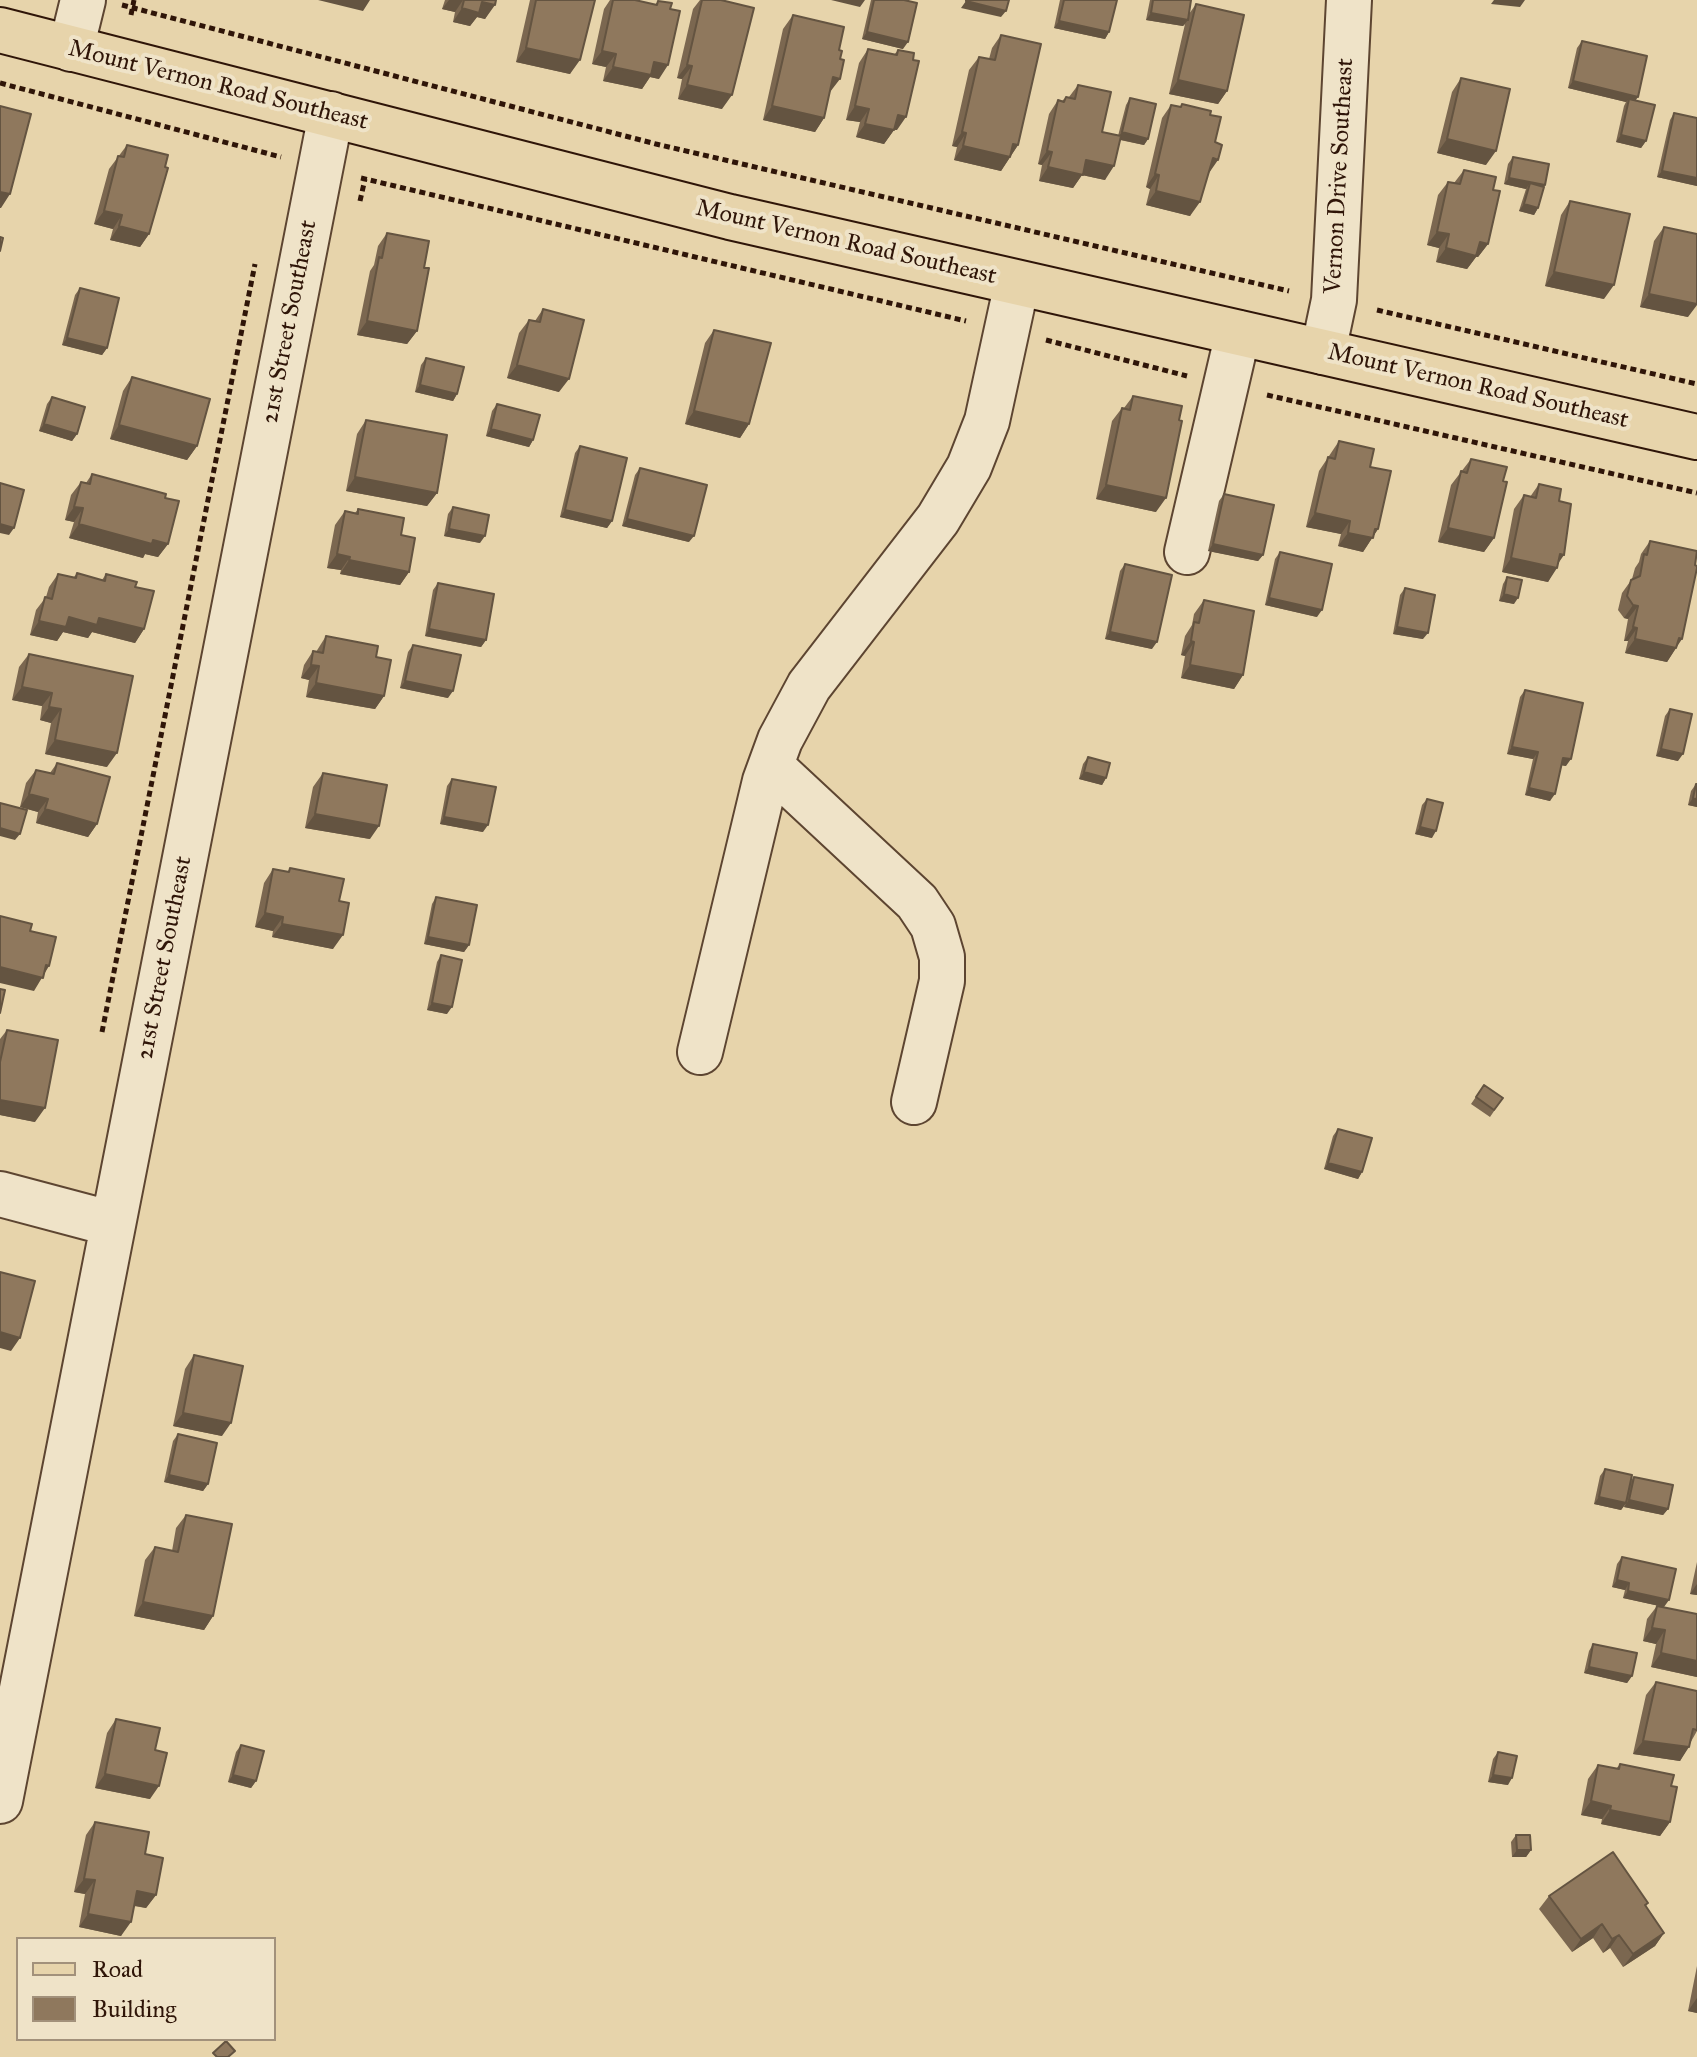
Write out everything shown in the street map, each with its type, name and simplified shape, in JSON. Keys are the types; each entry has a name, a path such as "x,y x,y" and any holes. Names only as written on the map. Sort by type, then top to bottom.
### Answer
{"main road":[{"name":"Mount Vernon Road Southeast","path":"0,30 730,217 1697,437"}],"street":[{"name":"Vernon Drive Southeast","path":"1323,352 1334,300 1349,0"},
{"path":"71,49 102,2"},
{"name":"21st Street Southeast","path":"0,1801 331,114"},
{"path":"700,1052 780,740 809,686 938,519 969,467 987,421 1017,283"},
{"path":"1187,552 1238,333"},
{"path":"771,766 917,902 933,926 942,957 942,981 914,1102"},
{"path":"0,1194 113,1224"}],"path":[{"path":"131,15 134,0"},
{"path":"102,2 656,144 1289,291"},
{"path":"0,83 279,156 274,171"},
{"path":"113,113 116,103"},
{"path":"102,1032 258,249"},
{"path":"1377,310 1697,384"}],"building":[{"path":"464,0 496,0 495,5 482,2 479,13 462,8"},
{"path":"536,0 595,0 580,60 526,48"},
{"path":"613,0 635,0 657,5 658,1 672,3 670,9 680,11 668,65 654,62 651,75 613,67 616,54 602,51"},
{"path":"702,0 721,0 754,8 732,95 687,85 692,66 687,65"},
{"path":"874,0 917,3 908,42 867,32"},
{"path":"966,0 1009,0 1006,11"},
{"path":"1064,0 1117,0 1109,32 1059,21"},
{"path":"1153,0 1191,0 1188,20 1151,13"},
{"path":"1196,4 1244,15 1227,91 1178,80"},
{"path":"793,15 844,27 839,50 842,51 840,59 844,60 840,79 833,77 824,118 772,106"},
{"path":"1001,35 1041,44 1018,145 1013,144 1010,157 963,146 966,133 962,132 979,57 995,60"},
{"path":"1582,41 1647,56 1638,97 1573,81"},
{"path":"868,49 897,55 898,50 914,53 913,60 919,61 906,117 898,115 894,130 865,124 869,109 855,106"},
{"path":"1461,78 1510,89 1496,151 1447,139"},
{"path":"1078,85 1111,92 1102,132 1121,136 1114,166 1086,160 1083,175 1048,167 1052,152 1047,151 1058,100 1064,102 1066,97 1075,99"},
{"path":"1130,98 1156,104 1148,139 1122,132"},
{"path":"1629,99 1655,105 1646,141 1621,135"},
{"path":"1182,104 1211,111 1210,115 1221,117 1215,142 1222,145 1218,160 1213,158 1200,202 1156,191 1159,175 1155,174 1171,105 1181,107"},
{"path":"0,106 31,114 10,194 0,192"},
{"path":"1674,113 1697,118 1697,178 1662,171"},
{"path":"127,145 168,155 165,167 168,168 149,234 119,226 122,215 104,211 118,156 124,157"},
{"path":"1513,157 1549,164 1545,185 1509,178"},
{"path":"1464,170 1496,177 1493,190 1500,191 1488,244 1480,242 1476,256 1446,248 1449,234 1437,232 1448,182 1460,184"},
{"path":"1530,183 1544,187 1538,208 1524,204"},
{"path":"1570,201 1630,214 1614,285 1554,272"},
{"path":"1664,227 1697,234 1697,304 1649,294"},
{"path":"387,233 429,241 424,268 429,268 417,331 367,321 379,257 382,258"},
{"path":"80,288 119,298 107,348 67,338"},
{"path":"543,309 584,320 569,379 517,365 529,320 540,322"},
{"path":"714,330 771,343 749,424 694,411"},
{"path":"426,358 464,367 457,394 420,385"},
{"path":"132,377 210,399 197,446 119,425"},
{"path":"1133,396 1182,406 1179,420 1182,421 1166,498 1106,485 1122,408 1130,410"},
{"path":"52,397 85,407 77,434 44,424"},
{"path":"497,404 540,415 533,440 491,429"},
{"path":"366,420 447,435 437,493 355,477"},
{"path":"1339,441 1374,449 1370,467 1391,471 1378,529 1375,529 1373,538 1348,533 1350,521 1315,513 1328,457 1335,459"},
{"path":"580,446 627,458 612,521 565,510"},
{"path":"1471,459 1507,467 1503,481 1507,482 1494,538 1448,528 1461,471 1467,473"},
{"path":"640,468 707,485 694,536 627,519"},
{"path":"92,474 166,494 165,498 179,501 168,544 153,540 152,544 79,524 83,508 74,507 81,482 90,484"},
{"path":"0,483 24,490 14,528 0,524"},
{"path":"1539,484 1561,489 1559,501 1571,504 1564,555 1560,554 1557,568 1511,558 1524,495 1536,498"},
{"path":"1224,494 1274,505 1263,555 1213,544"},
{"path":"453,507 489,515 485,536 449,529"},
{"path":"358,509 404,518 401,535 415,538 409,572 349,560 350,557 337,554 345,511 358,514"},
{"path":"1650,541 1697,551 1697,568 1682,639 1679,638 1676,648 1635,639 1637,628 1633,627 1638,606 1633,605 1627,596 1631,580 1640,576"},
{"path":"1280,552 1332,564 1322,610 1269,598"},
{"path":"1125,564 1172,575 1157,642 1110,632"},
{"path":"77,573 105,581 106,574 137,582 135,587 154,591 144,629 99,618 97,625 69,617 66,627 39,621 45,597 52,599 58,574 76,578"},
{"path":"1507,577 1522,580 1518,598 1504,594"},
{"path":"438,583 494,594 486,640 429,629"},
{"path":"1405,588 1435,595 1428,633 1397,627"},
{"path":"1204,600 1254,611 1243,675 1190,665 1194,622 1199,623"},
{"path":"326,636 378,646 376,657 391,660 384,696 316,683 319,666 311,665 313,651 323,653"},
{"path":"413,645 461,655 453,691 405,681"},
{"path":"29,654 133,676 117,753 55,740 61,709 49,707 52,693 22,687"},
{"path":"1525,690 1583,703 1571,759 1563,758 1555,794 1529,788 1538,752 1512,747"},
{"path":"1670,709 1692,714 1683,754 1661,749"},
{"path":"1088,757 1110,763 1106,778 1084,772"},
{"path":"57,763 110,777 97,824 45,809 48,799 29,794 36,770 54,774"},
{"path":"323,773 387,785 379,826 315,814"},
{"path":"452,779 496,787 488,825 444,817"},
{"path":"1427,799 1443,803 1436,831 1420,827"},
{"path":"0,803 27,810 20,834 0,828"},
{"path":"290,868 344,879 339,901 349,903 343,935 282,924 283,917 265,913 273,869 289,872"},
{"path":"436,897 477,905 469,945 428,937"},
{"path":"0,916 32,924 30,931 56,937 43,978 0,967"},
{"path":"441,955 462,960 452,1007 432,1003"},
{"path":"0,989 5,990 0,1013"},
{"path":"7,1030 58,1040 45,1108 0,1100 0,1062"},
{"path":"1484,1085 1503,1098 1494,1110 1476,1097"},
{"path":"1338,1129 1372,1138 1362,1172 1328,1163"},
{"path":"0,1272 35,1281 20,1338 0,1332"},
{"path":"194,1355 243,1366 231,1423 183,1413"},
{"path":"178,1434 217,1443 208,1484 169,1475"},
{"path":"1605,1469 1632,1475 1626,1503 1599,1497"},
{"path":"1634,1477 1673,1485 1668,1509 1629,1500"},
{"path":"186,1515 232,1524 213,1616 143,1602 155,1547 178,1552"},
{"path":"1622,1557 1676,1569 1669,1600 1628,1591 1629,1583 1617,1580"},
{"path":"1657,1606 1697,1614 1697,1661 1661,1653 1665,1630 1652,1628"},
{"path":"1593,1644 1637,1653 1632,1676 1589,1667"},
{"path":"1656,1682 1697,1691 1697,1730 1693,1729 1689,1747 1643,1741"},
{"path":"116,1719 160,1728 155,1750 167,1753 159,1786 105,1774"},
{"path":"241,1745 264,1751 256,1781 233,1775"},
{"path":"1498,1752 1517,1756 1512,1778 1493,1775"},
{"path":"1620,1764 1674,1775 1671,1786 1677,1787 1670,1822 1610,1810 1611,1806 1591,1801 1598,1765 1619,1769"},
{"path":"95,1822 149,1832 145,1854 163,1858 156,1895 137,1891 131,1922 88,1914 95,1880 84,1879"},
{"path":"1516,1835 1530,1835 1531,1850 1517,1850"},
{"path":"1613,1852 1648,1903 1645,1905 1664,1933 1633,1954 1619,1935 1612,1939 1602,1924 1581,1939 1549,1896"},
{"path":"226,2041 235,2051 228,2057 217,2057 213,2053"}]}
